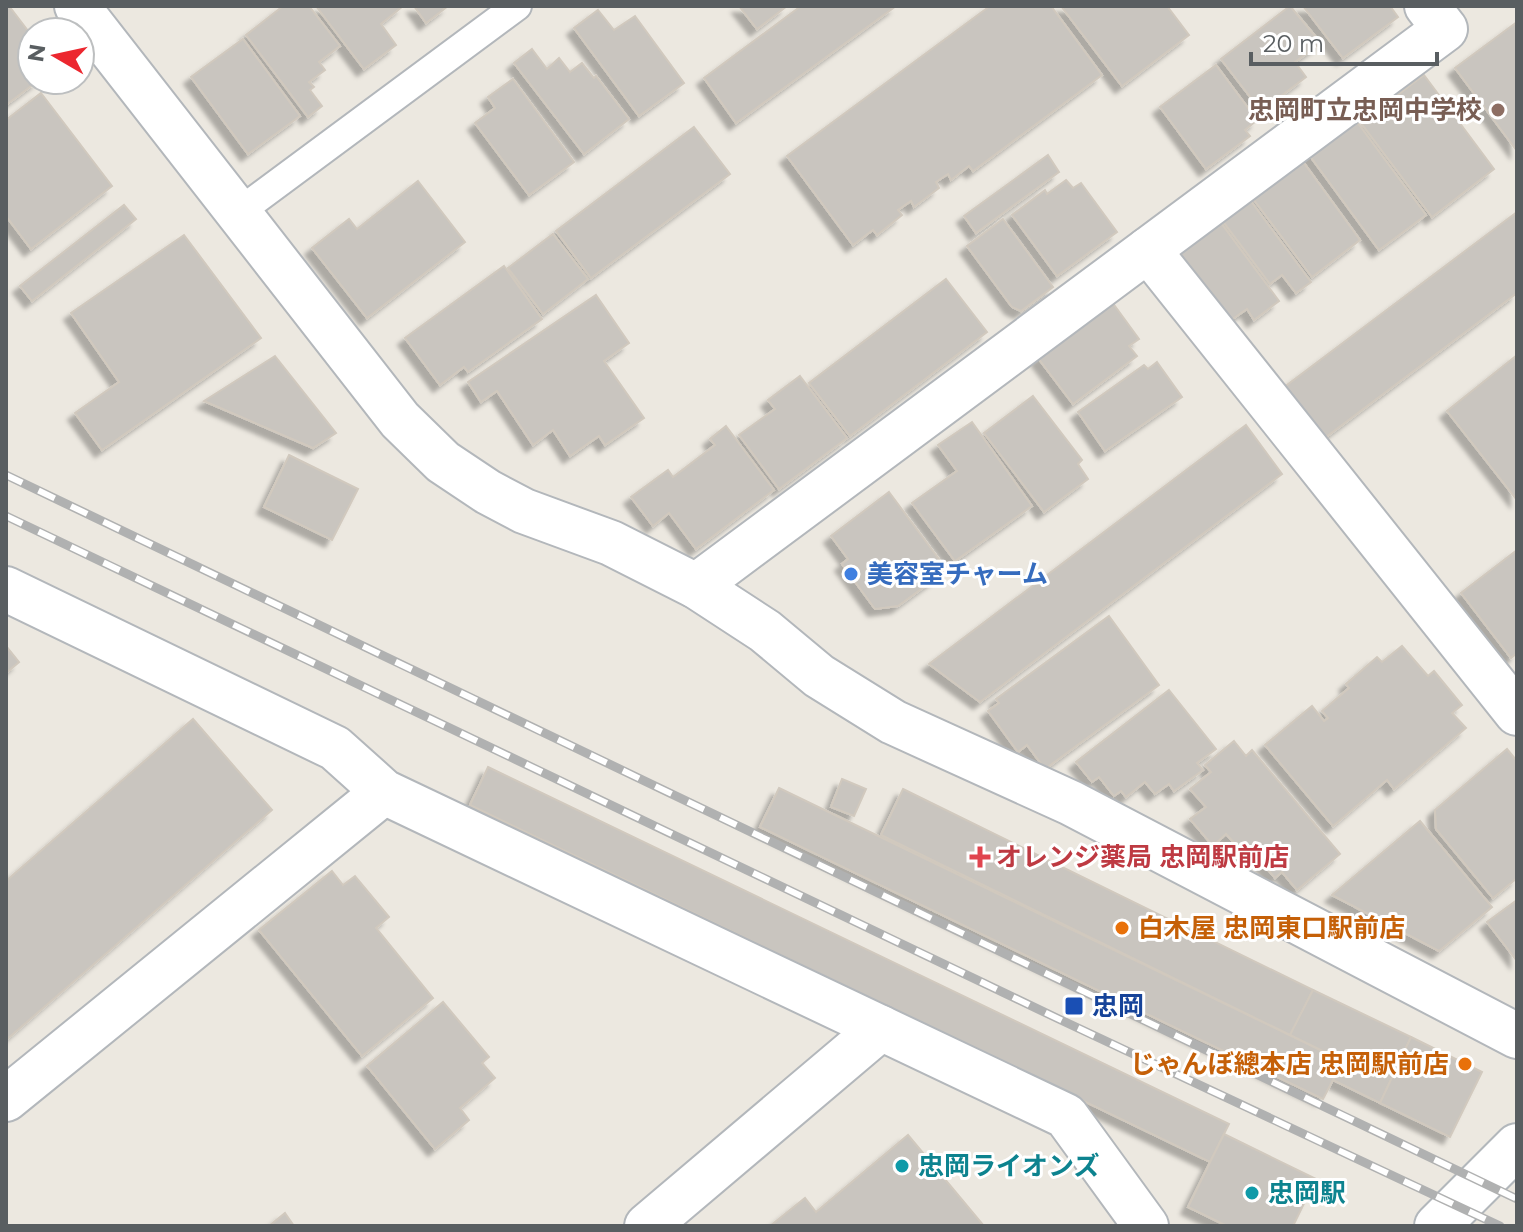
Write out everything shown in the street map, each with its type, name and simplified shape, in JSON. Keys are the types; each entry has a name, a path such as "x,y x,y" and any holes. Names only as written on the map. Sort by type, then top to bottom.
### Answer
{"street":[{"path":"77,6 400,420 443,462 524,511 611,543 696,586 765,631 819,676 893,722 1071,803 1517,1036"},
{"path":"696,586 1445,29 1427,6"},
{"path":"1148,250 1517,713"},
{"path":"6,589 335,748 384,792 1066,1116 1146,1226"},
{"path":"6,1099 384,792"},
{"path":"647,1226 881,1028"},
{"path":"1437,1226 1517,1146"}],"lane":[{"path":"239,212 517,6"}],"building":[{"path":"6,6 9,6 17,16 18,96 6,105"},
{"path":"283,6 309,6 340,46 319,62 325,70 309,82 314,87 310,90 322,106 308,117 246,35"},
{"path":"316,6 403,6 381,24 396,45 364,69"},
{"path":"414,6 448,6 426,23"},
{"path":"739,6 787,6 757,29"},
{"path":"801,6 896,6 736,123 704,78"},
{"path":"990,6 1051,6 1102,75 973,171 969,166 951,180 948,174 936,182 939,188 914,207 911,201 898,210 902,215 877,235 873,230 853,245 787,156"},
{"path":"1061,6 1167,6 1189,35 1122,86"},
{"path":"1290,6 1321,43 1295,62 1306,77 1261,111 1221,59"},
{"path":"1303,6 1390,6 1398,17 1343,58"},
{"path":"598,10 614,30 635,16 684,83 639,116 574,28"},
{"path":"1517,22 1517,151 1455,68"},
{"path":"243,39 300,116 248,154 191,77"},
{"path":"532,49 547,69 559,58 570,72 582,63 629,119 584,154 514,63"},
{"path":"1216,65 1257,120 1245,130 1250,136 1206,169 1160,107"},
{"path":"1424,75 1494,169 1432,217 1361,123"},
{"path":"513,79 574,162 529,195 475,123 495,108 488,97"},
{"path":"37,96 43,96 112,186 31,249 6,216 6,120"},
{"path":"1354,118 1426,215 1379,250 1307,152"},
{"path":"694,127 730,174 591,278 556,231"},
{"path":"1048,155 1059,172 976,233 964,216"},
{"path":"1301,159 1360,240 1312,277 1251,196"},
{"path":"1066,180 1073,188 1081,183 1117,232 1057,276 1012,215 1045,190 1047,194"},
{"path":"418,181 465,242 367,318 312,248 349,219 357,229"},
{"path":"1250,200 1311,282 1296,293 1282,275 1270,284 1222,220"},
{"path":"124,205 136,219 32,301 20,286"},
{"path":"1517,212 1517,293 1318,443 1279,391"},
{"path":"1003,219 1053,287 1021,311 1012,307 967,246"},
{"path":"1218,219 1279,301 1254,320 1247,309 1224,325 1171,254"},
{"path":"553,234 588,279 543,314 508,268"},
{"path":"184,235 261,338 102,450 75,413 119,382 71,313"},
{"path":"504,266 542,319 468,372 464,367 440,385 405,338"},
{"path":"946,279 987,332 850,436 809,383"},
{"path":"596,295 629,343 604,361 644,418 605,445 599,436 570,456 553,430 533,445 497,391 481,402 468,382"},
{"path":"1112,302 1139,339 1129,346 1137,356 1073,404 1038,358"},
{"path":"1517,355 1517,500 1447,411"},
{"path":"275,356 336,433 313,448 204,401"},
{"path":"1157,362 1182,397 1105,451 1078,412 1144,365 1148,369"},
{"path":"800,376 847,438 779,489 739,435 775,409 768,400"},
{"path":"1033,396 1082,460 1078,464 1088,479 1044,512 984,433"},
{"path":"972,422 1032,506 955,561 912,503 957,471 938,445"},
{"path":"1246,425 1282,474 980,702 929,664"},
{"path":"726,426 774,490 696,549 669,513 653,526 631,497 668,470 673,477 715,445 710,439"},
{"path":"289,455 358,489 332,540 264,507"},
{"path":"889,492 947,570 898,606 875,609 842,564 848,559 831,536"},
{"path":"1517,550 1517,653 1511,658 1461,593"},
{"path":"1109,616 1159,685 1045,769 1027,745 1018,752 988,711 999,703 996,699"},
{"path":"6,646 19,662 6,673"},
{"path":"1402,646 1428,676 1434,671 1462,705 1452,713 1466,728 1394,789 1387,780 1333,826 1265,745 1312,706 1324,721 1328,718 1322,711 1349,688 1346,684 1377,657 1382,662"},
{"path":"1169,690 1216,749 1197,763 1203,770 1174,791 1169,784 1155,794 1145,782 1126,797 1121,791 1114,796 1099,777 1092,782 1076,762"},
{"path":"193,719 272,810 6,1040 6,881"},
{"path":"1234,741 1246,756 1252,750 1340,854 1297,890 1282,872 1275,878 1254,853 1248,858 1226,834 1213,846 1190,819 1206,807 1190,789 1211,772 1205,765"},
{"path":"1507,749 1517,761 1517,878 1493,898 1436,829 1435,810"},
{"path":"488,767 1229,1124 1210,1162 470,805"},
{"path":"842,779 866,789 854,816 831,807"},
{"path":"779,788 1343,1061 1323,1099 760,827"},
{"path":"903,789 1313,990 1290,1035 881,835"},
{"path":"1420,821 1492,907 1439,951 1332,895"},
{"path":"332,871 343,885 355,876 389,917 376,928 433,998 362,1056 259,930"},
{"path":"1517,900 1517,961 1487,922"},
{"path":"1313,990 1411,1037 1380,1103 1333,1080 1343,1061 1290,1035"},
{"path":"443,1002 489,1057 482,1063 495,1078 460,1108 469,1120 435,1149 367,1066"},
{"path":"1411,1037 1482,1072 1450,1137 1380,1103"},
{"name":"忠岡駅","path":"1224,1134 1316,1179 1293,1226 1227,1226 1188,1207"},
{"name":"忠岡ライオンズ","path":"908,1135 984,1226 770,1226 805,1198 816,1212"},
{"path":"285,1213 294,1226 269,1226"}],"railway":[{"path":"6,475 1517,1199"},
{"path":"6,516 1063,1021 1500,1226"}],"place":[{"name":"忠岡町立忠岡中学校","path":"1498,110"},
{"name":"美容室チャーム","path":"851,574"},
{"name":"オレンジ薬局 忠岡駅前店","path":"980,857"},
{"name":"白木屋 忠岡東口駅前店","path":"1122,928"},
{"name":"忠岡","path":"1074,1006"},
{"name":"じゃんぼ總本店 忠岡駅前店","path":"1465,1064"},
{"name":"忠岡ライオンズ","path":"902,1166"},
{"name":"忠岡駅","path":"1252,1193"}]}
